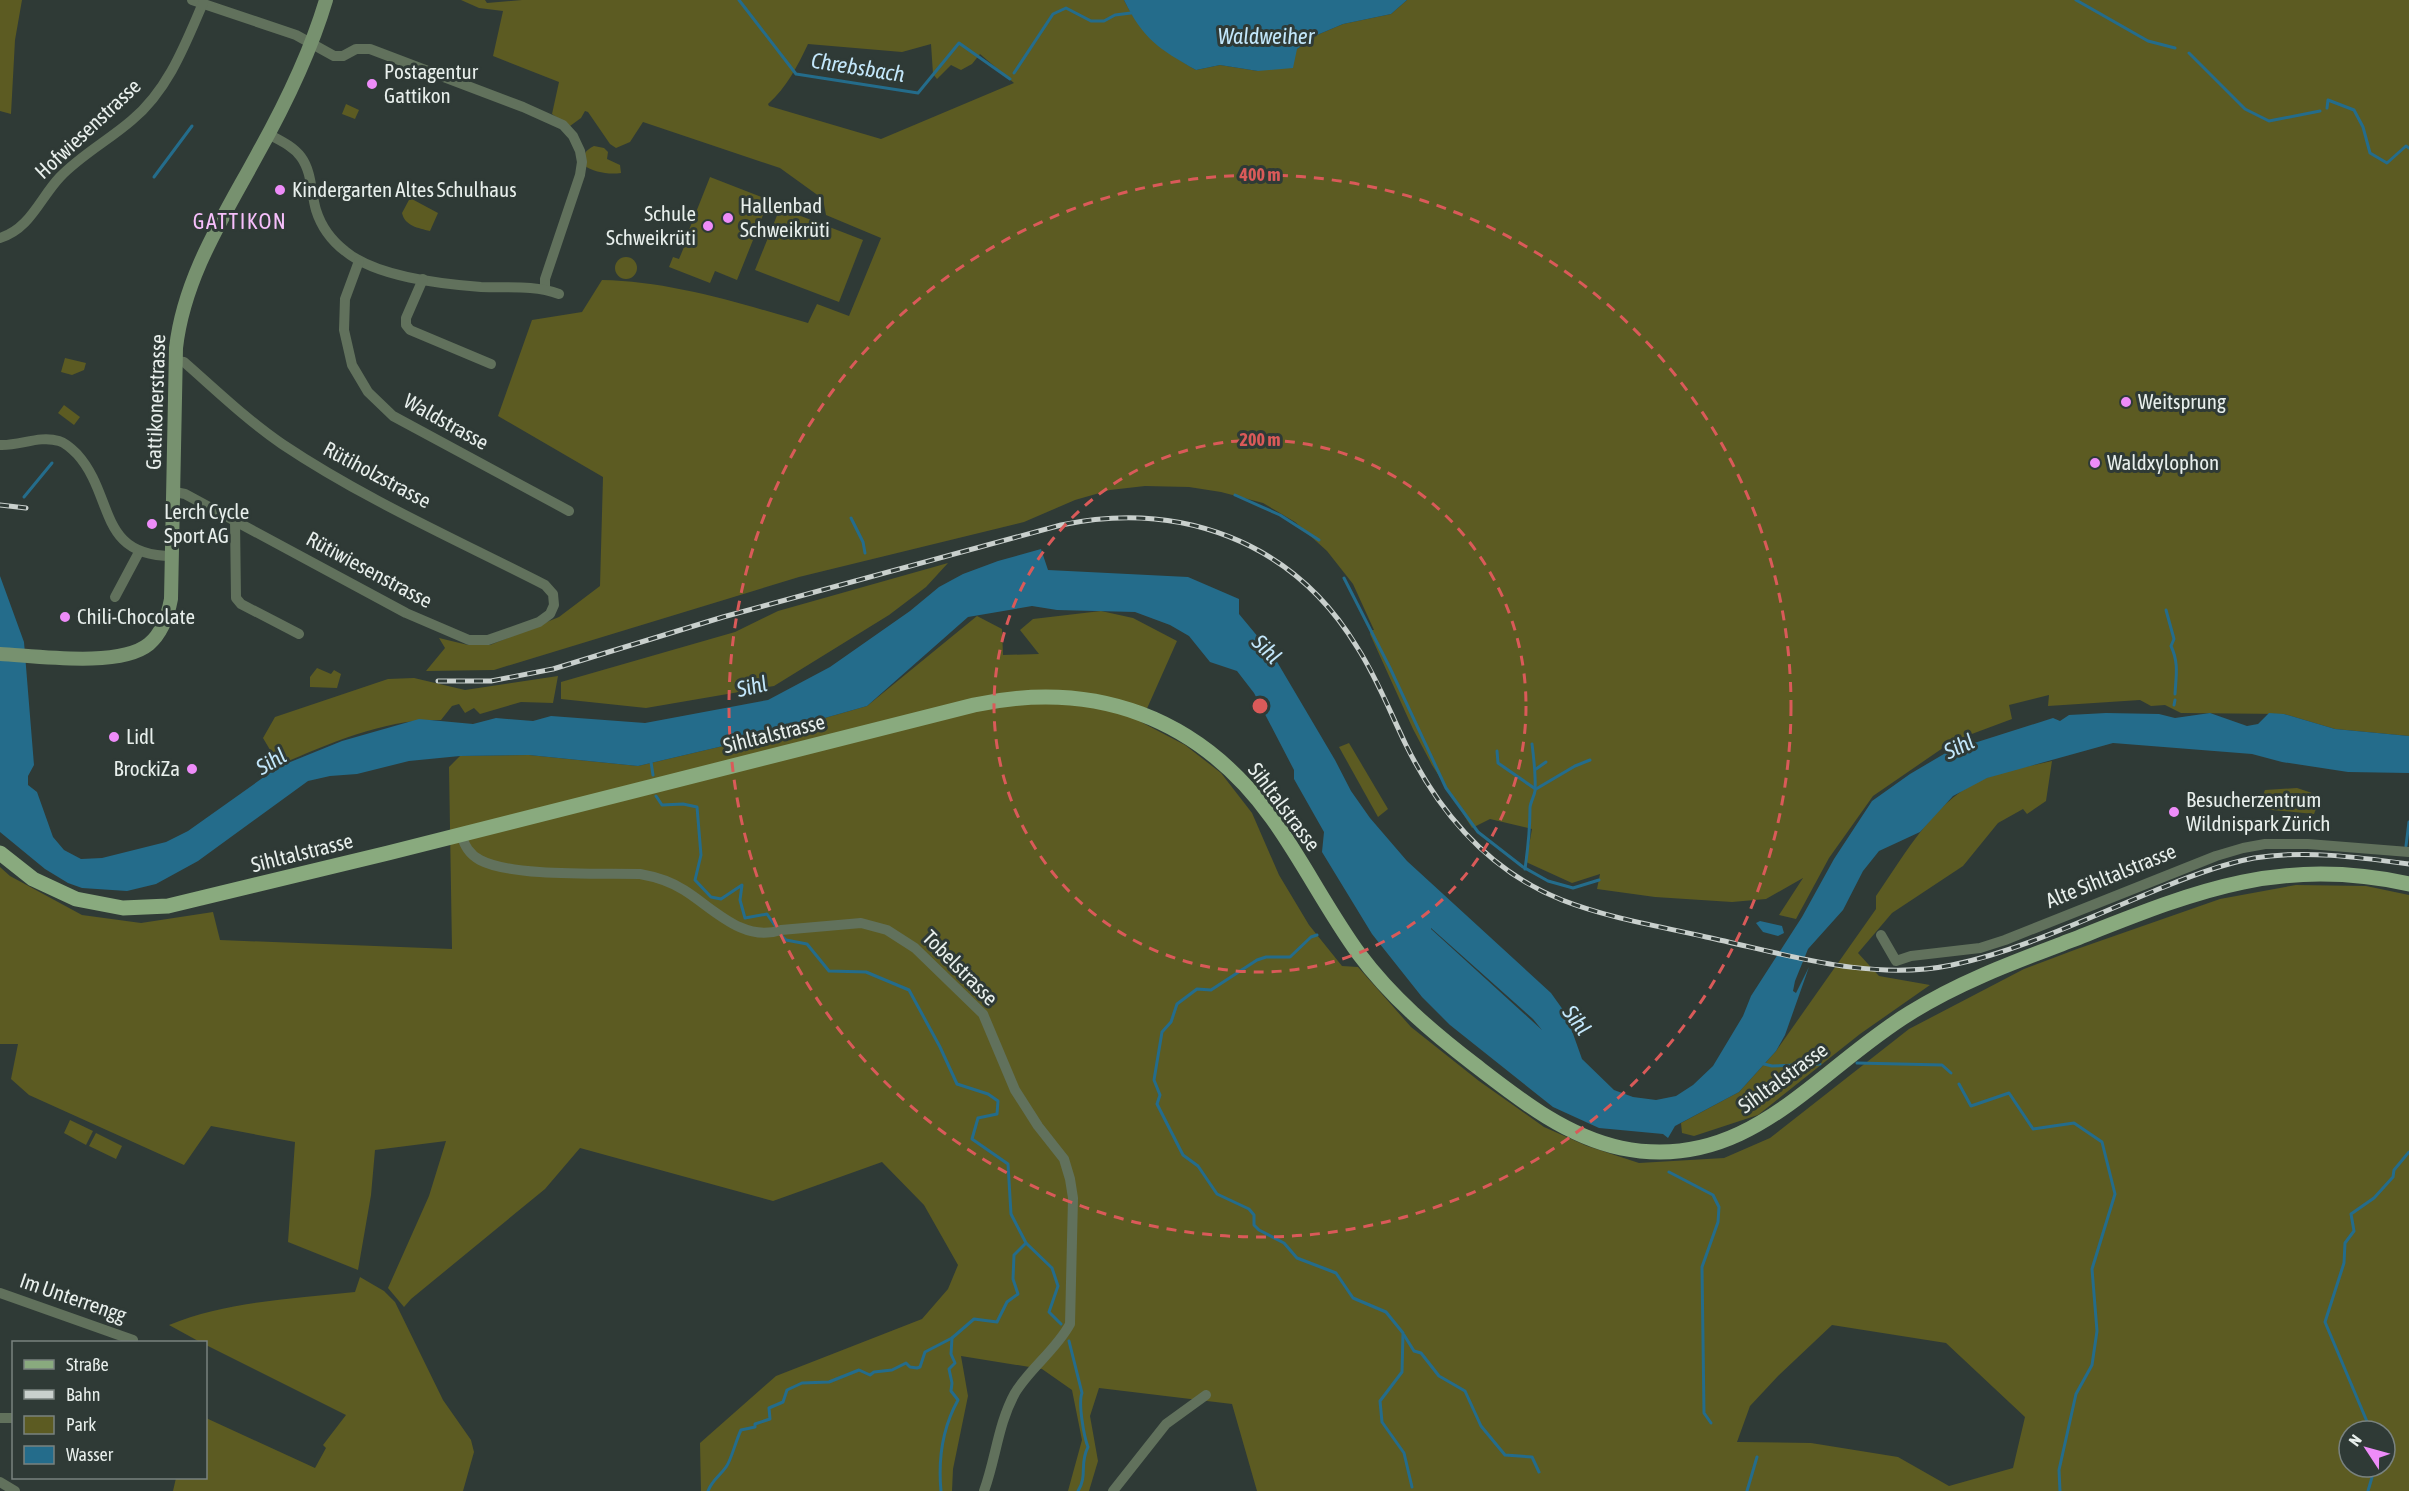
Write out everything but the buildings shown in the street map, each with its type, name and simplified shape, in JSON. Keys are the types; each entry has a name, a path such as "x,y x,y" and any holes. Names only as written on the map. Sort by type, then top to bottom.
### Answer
{"main road":[{"name":"Gattikonerstrasse","path":"0,654 109,658 129,654 149,644 164,624 168,612 172,556 178,334 191,285 210,240 288,97 312,43 326,0"},
{"name":"Sihltalstrasse","path":"0,853 33,879 70,897 111,906 148,908 209,897 987,702 1023,697 1059,696 1119,706 1153,718 1189,737 1215,756 1243,782 1275,823 1361,957 1391,993 1428,1027 1506,1089 1552,1120 1601,1142 1653,1152 1700,1148 1745,1132 1778,1114 1874,1037 1929,1001 1999,968 2173,900 2233,883 2296,874 2345,874 2409,884"}],"street":[{"path":"197,1 296,35 338,57 356,49 370,49 523,106 564,125 573,136 582,162 580,175 545,279 545,289"},
{"name":"Hofwiesenstrasse","path":"0,238 14,233 26,223 59,178 71,166 134,119 152,99 184,48 197,1"},
{"path":"268,134 291,147 302,158 306,165 316,211 326,231 336,243 359,261 393,273 423,279 482,287 545,289 559,294"},
{"name":"Waldstrasse","path":"359,261 345,299 344,330 352,365 368,392 393,416 570,511"},
{"path":"423,279 406,318 406,324 410,330 491,364"},
{"name":"Rütiholzstrasse","path":"176,361 184,362 280,443 325,471 545,585 553,594 554,605 550,614"},
{"path":"0,445 11,446 37,439 58,441 71,448 84,462 98,489 110,522 120,538 139,552 172,556"},
{"name":"Rütiwiesenstrasse","path":"174,492 185,495 235,520 406,613 469,640 488,639 539,622 550,614"},
{"path":"235,520 236,598 241,604 299,634"},
{"path":"115,597 139,552"},
{"name":"Tobelstrasse","path":"461,835 470,852 492,865 537,871 640,874 661,878 685,890 735,925 750,931 779,931 861,923 887,930 915,948 939,974 983,1014 1015,1090 1038,1126 1064,1159 1073,1198 1070,1324 1064,1335 1017,1391 1004,1416 987,1488"},
{"name":"Alte Sihltalstrasse","path":"1881,935 1896,961 1911,956 1980,948 2216,856 2265,844 2308,844 2409,852"},
{"name":"Im Unterrengg","path":"0,1293 133,1340"},
{"path":"1113,1491 1166,1424 1206,1395"},
{"path":"0,1482 15,1491"}],"green space":[{"path":"0,0 22,0 15,40 11,114 0,111"},
{"path":"461,0 485,0 487,3 522,0 1124,0 1138,22 1155,40 1196,70 1220,65 1258,71 1317,35 1343,24 1391,14 1407,0 2409,0 2409,736 2335,729 2284,714 2181,713 2165,705 2151,706 2140,700 2048,706 2049,695 2009,705 2012,719 1953,741 1873,796 1829,858 1796,919 1779,915 1803,878 1766,899 1732,902 1655,897 1597,889 1600,874 1572,883 1526,862 1532,829 1490,819 1472,828 1432,765 1413,729 1370,634 1371,630 1374,630 1353,584 1327,551 1295,522 1263,503 1221,492 1189,487 1145,486 1110,490 1075,500 1024,522 799,577 494,670 426,671 445,648 439,638 468,645 490,645 559,617 600,586 603,477 498,416 532,320 582,312 602,280 654,284 680,289 808,323 817,304 849,316 881,238 826,215 823,199 780,168 643,122 630,142 616,148 610,144 588,112 585,111 581,118 570,126 552,114 559,82 493,56 503,11 479,8","holes":["808,44 902,52 931,44 933,74 937,79 951,65 961,70 972,64 980,54 1014,83 881,139 768,104 786,84"]},
{"path":"346,104 359,110 355,119 342,114"},
{"path":"594,146 604,148 608,152 607,159 620,165 621,173 601,172 583,165 585,154"},
{"name":"Hallenbad Schweikrüti","path":"710,177 769,200 737,280 715,271 710,283 669,267 673,257 679,259 684,247 673,242 675,237 685,240"},
{"path":"410,198 438,213 430,231 413,226 406,221 402,213"},
{"path":"780,208 863,240 839,302 755,270"},
{"path":"626,257 634,260 637,268 634,276 626,279 618,276 615,268 618,260"},
{"path":"65,358 86,363 84,370 72,375 61,372"},
{"path":"64,405 80,417 74,425 58,413"},
{"path":"948,563 926,587 889,615 774,686 646,708 561,699 561,682 735,632 778,611"},
{"path":"1101,611 1133,618 1177,641 1141,722 1185,745 1221,773 1252,813 1279,875 1309,925 1342,966 1358,967 1411,1027 1479,1081 1544,1127 1587,1146 1639,1163 1724,1158 1770,1138 1909,1029 2024,969 2220,899 2296,885 2366,886 2409,895 2409,1491 1257,1491 1232,1404 1099,1388 1090,1416 1098,1461 1089,1491 1068,1491 1082,1440 1072,1390 1042,1369 961,1356 968,1396 953,1469 952,1491 701,1491 700,1443 776,1376 922,1319 948,1289 958,1265 924,1205 882,1162 773,1201 580,1148 545,1189 404,1307 388,1288 429,1196 446,1141 375,1150 371,1195 358,1270 288,1242 295,1142 211,1126 184,1165 29,1095 11,1079 18,1044 0,1044 0,867 10,876 82,915 141,923 213,912 220,940 452,949 449,767 460,756 529,755 638,766 740,742 867,706 977,616 1002,629 1003,655 1039,654 1020,630 1033,619","holes":["1832,1325 1946,1343 2025,1417 2013,1468 1949,1486 1898,1457 1811,1443 1737,1442 1750,1406"]},
{"path":"317,668 331,674 334,670 341,674 337,688 310,687 310,677"},
{"path":"558,676 553,703 521,702 480,714 474,708 465,713 459,704 452,706 441,720 420,720 378,728 337,741 279,765 263,738 275,717 388,679 414,678 465,690"},
{"path":"1349,743 1388,809 1378,817 1339,747"},
{"path":"2052,761 2046,801 2027,814 2023,809 1998,823 1963,866 1892,913 1858,953 1879,976 1930,985 1860,1034 1758,1115 1694,1136 1682,1133 1681,1123 1739,1092 1776,1051 1876,909 1876,896 1911,844 1938,812 1970,786 1989,777"},
{"path":"2297,788 2321,796 2314,814 2261,809 2259,805 2265,790"},
{"path":"70,1120 93,1131 86,1145 64,1133"},
{"path":"96,1133 122,1146 116,1159 89,1146"},
{"path":"360,1277 384,1291 395,1302 443,1400 471,1440 474,1452 463,1491 173,1491 176,1479 207,1479 207,1418 315,1468 326,1448 323,1445 346,1415 207,1346 207,1341 198,1341 169,1325 237,1306 355,1292"}],"water":[{"name":"Waldweiher","path":"1124,0 1407,0 1391,14 1343,24 1317,35 1297,49 1293,68 1258,71 1220,65 1196,70 1153,42 1138,24"},
{"name":"Sihl","path":"1041,549 1048,570 1188,577 1239,599 1239,614 1273,655 1351,791 1370,818 1407,861 1551,993 1566,1014 1582,1059 1614,1090 1633,1097 1656,1100 1676,1096 1693,1085 1713,1066 1743,1016 1751,996 1872,801 1910,774 1949,751 2053,718 2060,721 2069,715 2159,714 2175,718 2210,713 2247,726 2258,724 2269,713 2284,714 2335,729 2409,736 2409,773 2348,772 2282,762 2252,754 2113,743 1987,778 1953,796 1920,832 1879,851 1863,871 1843,910 1808,949 1795,981 1793,991 1796,993 1809,967 1785,1035 1776,1051 1739,1092 1675,1126 1668,1138 1663,1134 1599,1128 1553,1107 1450,1025 1422,997 1372,934 1322,852 1324,832 1294,779 1294,770 1254,693 1237,671 1210,662 1189,636 1170,625 1135,612 1057,610 1032,606 968,617 867,706 740,742 638,766 529,755 460,756 409,761 357,774 330,776 308,781 198,861 156,884 127,891 82,888 68,883 45,869 0,832 0,576 24,642 34,765 28,776 28,785 37,792 53,837 64,850 81,859 102,858 166,842 188,831 278,767 342,741 419,719 473,724 496,718 533,721 551,716 645,723 768,700 830,667 910,611 939,587 963,574","holes":["1431,928 1533,1019 1542,1030"]},
{"path":"1760,921 1782,926 1784,933 1778,936 1763,932 1756,923"}],"waterway":[{"name":"Chrebsbach","path":"739,0 796,74 918,93 959,43 1010,79"},
{"name":"Chrebsbach","path":"2076,0 2148,41 2175,48"},
{"name":"Chrebsbach","path":"1014,73 1053,14 1066,8 1091,21 1104,21 1115,15 1131,13"},
{"name":"Chrebsbach","path":"2189,53 2245,109 2269,121 2320,111"},
{"name":"Chrebsbach","path":"2327,108 2328,100 2354,110 2363,127 2370,153 2387,163 2406,146 2409,148"},
{"path":"154,177 192,126"},
{"path":"24,497 52,463"},
{"path":"1235,495 1280,515 1319,540"},
{"path":"851,518 863,542 865,553"},
{"path":"1344,578 1390,668 1446,788 1478,832 1523,867 1548,881 1573,888 1599,880"},
{"path":"2166,610 2174,639 2171,646 2176,664 2175,694"},
{"path":"2174,705 2175,700"},
{"path":"1525,869 1530,806 1535,791 1532,744"},
{"path":"1497,751 1498,763 1534,788"},
{"path":"1536,789 1575,766 1590,760"},
{"path":"651,762 653,775"},
{"path":"1536,769 1546,762"},
{"path":"656,796 662,805 683,804 697,807 701,855 695,880 711,897 721,899 742,885 740,900 745,918 767,914 776,927"},
{"path":"2406,846 2409,822"},
{"path":"708,1491 728,1464 741,1430 755,1427 755,1424 770,1419 769,1408 783,1402 787,1390 802,1383 829,1382 859,1370 870,1375 874,1372 892,1370 906,1363 910,1367 917,1368 920,1367 925,1352 952,1338 974,1319 997,1322 1007,1302 1018,1294 1013,1279 1014,1255 1026,1243 1011,1214 1008,1164 972,1139 978,1118 997,1114 998,1101 988,1094 957,1084 909,990 866,972 829,971 807,944 786,940 779,933"},
{"path":"1317,935 1311,937 1290,957 1266,957 1257,960 1211,990 1197,989 1177,1004 1171,1022 1162,1032 1154,1080 1160,1095 1157,1104 1183,1155 1198,1166 1217,1194 1249,1209 1254,1215 1254,1225 1284,1243 1297,1258 1336,1273 1353,1298 1386,1312 1403,1333 1402,1372 1380,1401 1382,1422 1404,1453 1412,1487"},
{"path":"1760,1063 1772,1066 1820,1064"},
{"path":"1857,1063 1942,1065 1951,1073"},
{"path":"1959,1084 1971,1106 2009,1093 2033,1129 2074,1123 2102,1142 2115,1194 2092,1269 2097,1331 2092,1365 2076,1394 2059,1470 2060,1491"},
{"path":"2366,1419 2325,1322 2344,1263 2345,1243 2354,1231 2351,1214 2374,1198 2393,1177 2394,1170 2409,1152"},
{"path":"1669,1172 1713,1195 1719,1207 1718,1222 1702,1267 1704,1413 1711,1423"},
{"path":"1026,1243 1052,1268 1058,1286 1049,1312 1061,1324"},
{"path":"1404,1335 1414,1351 1421,1353 1439,1376 1465,1391 1481,1426 1505,1455 1532,1457 1539,1472"},
{"path":"941,1491 940,1467 945,1432 958,1400 951,1391 949,1369 955,1363 951,1354 952,1338"},
{"path":"1069,1341 1082,1393 1081,1412 1088,1447 1084,1459 1083,1480 1078,1491"},
{"path":"1747,1491 1757,1457"},
{"path":"2368,1491 2372,1479"}],"railway":[{"path":"0,505 26,508"},
{"path":"438,681 491,681 553,669 723,617 1061,525 1105,519 1148,519 1190,525 1230,537 1267,555 1300,580 1331,610 1357,647 1419,770 1451,817 1469,837 1512,873 1562,900 1597,912 1828,964 1890,970 1921,969 1952,965 2005,951 2186,878 2242,860 2312,855 2409,864"}],"place":[{"name":"Postagentur Gattikon","path":"372,84"},
{"name":"Kindergarten Altes Schulhaus","path":"280,190"},
{"name":"Hallenbad Schweikrüti","path":"728,218"},
{"name":"Schule Schweikrüti","path":"708,226"},
{"name":"Weitsprung","path":"2126,402"},
{"name":"Waldxylophon","path":"2095,463"},
{"name":"Lerch Cycle Sport AG","path":"152,524"},
{"name":"Chili-Chocolate","path":"65,617"},
{"name":"Lidl","path":"114,737"},
{"name":"BrockiZa","path":"192,769"},
{"name":"Besucherzentrum Wildnispark Zürich","path":"2174,812"}],"district":[{"name":"GATTIKON","path":"240,221"}]}
